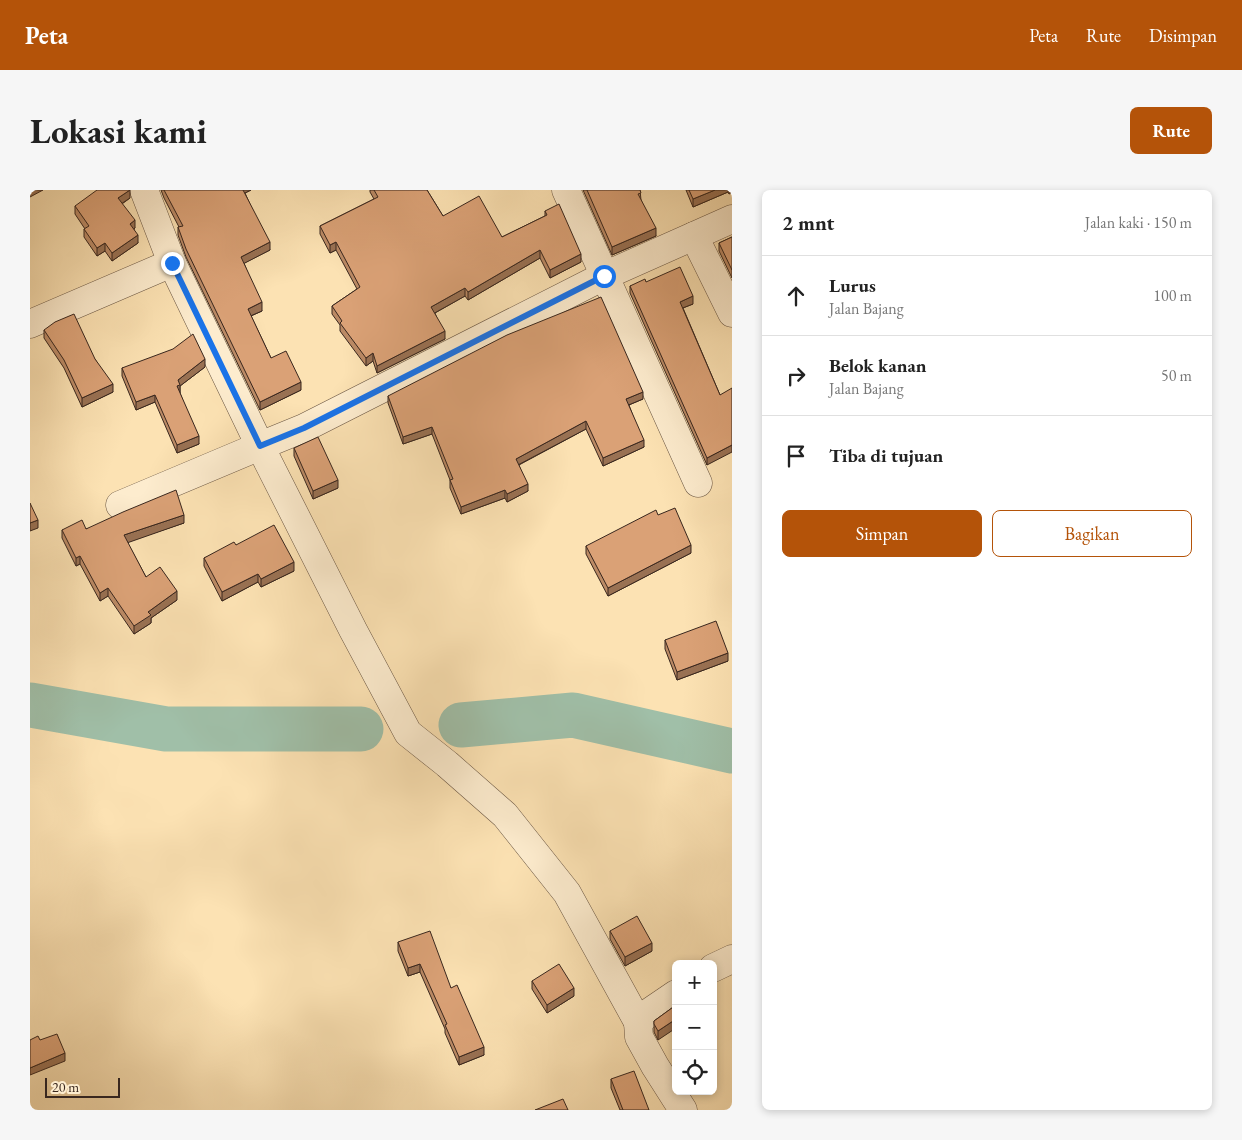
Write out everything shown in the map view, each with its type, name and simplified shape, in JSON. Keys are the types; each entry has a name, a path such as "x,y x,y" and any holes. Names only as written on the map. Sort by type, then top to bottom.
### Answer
{"street":[{"path":"144,190 172,263 260,446 352,630 408,733 447,764 505,816 567,893 638,1022 639,1037 683,1110"},
{"path":"566,190 698,483"},
{"path":"120,505 304,428 604,276 732,219"},
{"path":"694,236 732,312"},
{"path":"30,324 172,263"},
{"path":"717,966 732,959"},
{"path":"638,1022 672,997"}],"building":[{"path":"97,190 130,190 118,198 135,220 130,224 138,235 112,253 105,243 97,248 84,229 89,226 75,206"},
{"path":"164,190 243,190 270,242 241,257 262,302 248,309 271,358 286,351 301,382 260,402 186,249 178,227 183,226"},
{"path":"374,190 427,190 443,216 479,196 502,237 547,215 545,211 559,204 581,254 550,270 540,250 468,292 465,288 431,307 445,331 377,366 373,353 366,358 340,323 342,321 332,306 360,287 336,242 330,245 320,226 378,197"},
{"path":"587,190 640,190 641,193 638,194 656,228 612,247"},
{"path":"689,190 715,190 693,199"},
{"path":"732,237 732,270 719,243"},
{"path":"680,267 693,296 680,302 720,395 732,388 732,445 707,458 630,286 645,279 646,282"},
{"path":"601,297 643,392 626,399 644,440 603,458 586,421 516,459 528,484 507,494 505,490 461,507 450,480 453,479 432,427 403,437 388,396 507,335"},
{"path":"74,314 95,359 113,384 82,398 64,360 44,330 55,322"},
{"path":"193,334 205,359 178,380 180,385 177,386 199,436 177,445 155,395 136,402 122,368 173,349"},
{"path":"318,437 338,480 313,491 294,448"},
{"path":"176,490 184,515 124,535 146,577 160,567 177,591 148,612 151,615 134,626 108,588 100,593 80,556 76,558 62,530 82,520 86,529"},
{"path":"30,503 38,520 30,523"},
{"path":"675,508 691,545 608,588 586,546 656,510 658,515"},
{"path":"274,525 294,562 261,579 258,574 222,592 204,558 234,542 236,545"},
{"path":"716,621 728,653 677,672 665,640"},
{"path":"637,916 652,943 625,957 610,931"},
{"path":"430,931 451,988 457,985 484,1047 459,1057 445,1025 447,1024 420,964 408,968 398,942"},
{"path":"559,964 574,988 547,1005 532,981"},
{"path":"672,1008 672,1022 658,1031 654,1021"},
{"path":"57,1034 65,1053 30,1068 30,1040 38,1036 40,1040"},
{"path":"634,1071 649,1110 623,1110 611,1079"},
{"path":"563,1099 568,1110 535,1110"}],"waterway":[{"path":"30,705 166,729 361,729"},
{"path":"461,725 573,715 732,751"}],"route":[{"path":"172,263 260,446 304,428 604,276"}]}
